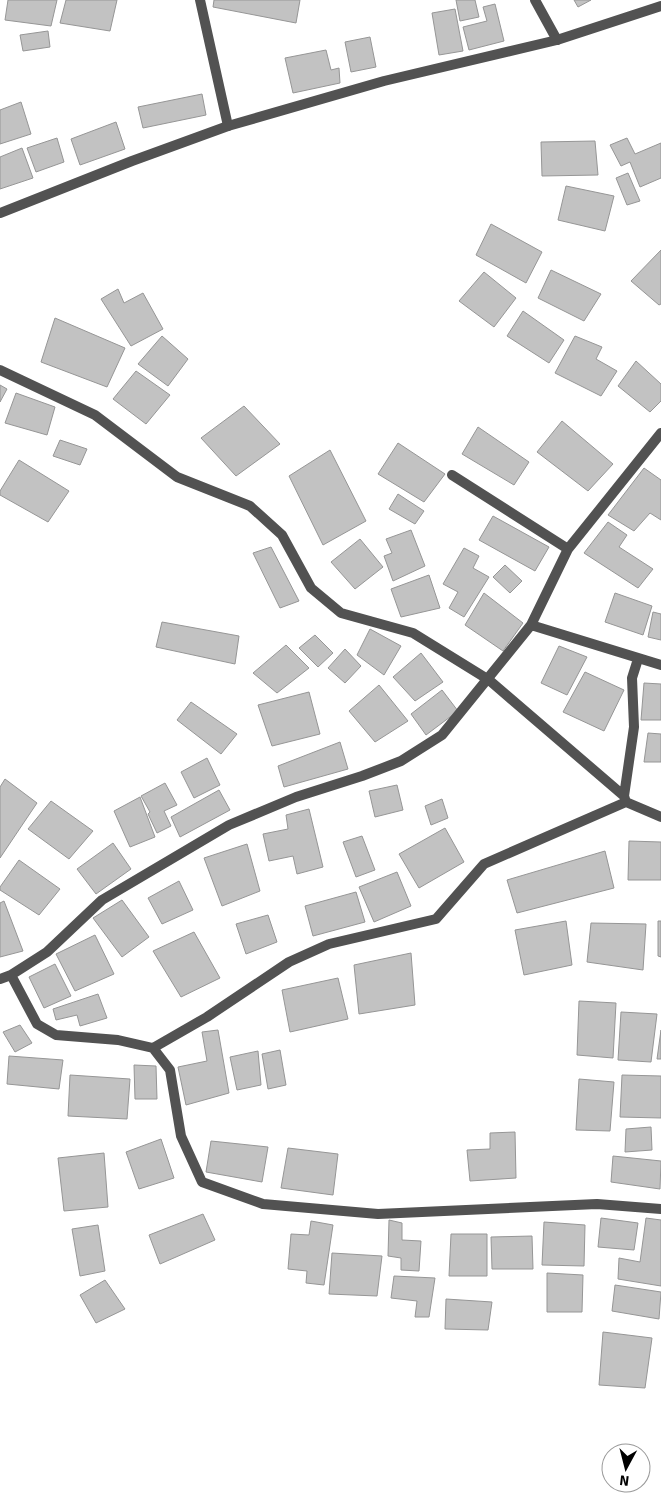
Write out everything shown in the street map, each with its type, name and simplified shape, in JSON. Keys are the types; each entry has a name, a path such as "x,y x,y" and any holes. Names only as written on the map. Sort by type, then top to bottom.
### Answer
{"street":[{"path":"200,0 228,126"},
{"path":"535,0 557,40"},
{"path":"0,213 132,161 228,126 384,81 557,40 661,6"},
{"path":"0,370 95,415 177,477 250,506 282,535 311,588 341,613 413,633 489,680 625,799 661,816"},
{"path":"0,979 11,975 47,952 102,900 229,825 296,797 362,776 401,761 442,736 489,680 531,625 568,549 661,433"},
{"path":"452,475 568,549"},
{"path":"531,625 661,665"},
{"path":"625,799 634,727 632,678 638,659"},
{"path":"153,1048 208,1017 289,962 329,944 436,919 484,864 625,799"},
{"path":"11,975 37,1024 56,1035 118,1040 153,1048 170,1070 181,1136 202,1182 263,1204 378,1214 597,1204 661,1209"}],"building":[{"path":"8,0 57,0 51,26 5,20"},
{"path":"66,0 117,0 110,31 60,23"},
{"path":"214,0 300,0 296,23 213,7"},
{"path":"456,0 475,0 479,17 460,21"},
{"path":"574,0 591,0 578,7"},
{"path":"495,4 504,41 469,50 463,27 487,21 483,7"},
{"path":"455,9 463,51 439,55 432,13"},
{"path":"48,31 50,47 23,51 20,35"},
{"path":"370,37 376,67 351,72 345,42"},
{"path":"326,50 331,70 339,68 340,83 293,93 285,58"},
{"path":"202,94 206,115 143,128 138,107"},
{"path":"21,102 31,134 0,144 0,110"},
{"path":"116,122 125,149 80,165 71,139"},
{"path":"57,138 64,162 36,172 27,148"},
{"path":"627,138 635,154 661,143 661,178 640,187 630,162 621,166 610,145"},
{"path":"595,141 598,175 542,176 541,142"},
{"path":"22,148 33,178 0,189 0,157"},
{"path":"628,173 640,201 627,205 616,178"},
{"path":"566,186 614,196 605,231 558,220"},
{"path":"491,224 542,252 526,283 476,255"},
{"path":"661,250 661,304 659,305 631,281"},
{"path":"551,270 601,294 584,321 538,298"},
{"path":"484,272 516,298 494,327 459,301"},
{"path":"118,289 124,303 143,293 163,329 131,346 101,299"},
{"path":"523,311 564,340 549,363 507,336"},
{"path":"55,318 125,348 107,387 41,362"},
{"path":"162,336 188,359 168,386 138,364"},
{"path":"575,336 602,347 596,359 617,371 601,396 555,373"},
{"path":"636,361 661,384 661,401 650,412 618,386"},
{"path":"136,371 170,395 146,424 113,399"},
{"path":"0,385 7,389 0,402"},
{"path":"16,393 55,407 47,435 5,423"},
{"path":"244,406 280,444 236,476 201,438"},
{"path":"562,421 613,464 588,491 537,452"},
{"path":"478,427 529,462 514,485 462,454"},
{"path":"60,440 87,449 80,465 53,456"},
{"path":"398,443 445,474 424,502 378,474"},
{"path":"330,450 366,521 323,545 289,476"},
{"path":"19,460 69,491 48,522 0,495 0,491"},
{"path":"644,468 661,480 661,520 650,513 634,531 608,515"},
{"path":"398,494 424,511 415,524 389,509"},
{"path":"493,516 549,547 535,571 479,540"},
{"path":"608,522 627,535 619,547 653,569 638,588 584,553"},
{"path":"411,530 425,566 393,581 384,556 392,553 386,539"},
{"path":"360,539 383,567 355,589 331,562"},
{"path":"271,547 299,601 280,608 253,553"},
{"path":"464,548 479,556 473,568 489,577 464,617 449,608 458,592 443,584"},
{"path":"505,565 522,581 510,593 493,577"},
{"path":"429,575 440,608 401,617 391,589"},
{"path":"484,593 523,623 503,651 465,625"},
{"path":"615,593 652,606 643,635 605,622"},
{"path":"653,612 661,614 661,640 648,637"},
{"path":"162,622 239,636 235,664 156,647"},
{"path":"370,629 401,646 384,675 357,655"},
{"path":"315,635 333,653 318,667 299,648"},
{"path":"286,645 309,668 277,693 253,673"},
{"path":"559,646 587,657 567,695 541,683"},
{"path":"345,649 361,666 345,683 328,668"},
{"path":"421,653 443,682 415,701 393,677"},
{"path":"585,672 624,690 604,731 563,712"},
{"path":"644,683 661,684 661,720 641,720"},
{"path":"379,685 408,721 375,742 349,711"},
{"path":"442,690 458,711 426,735 411,714"},
{"path":"309,692 320,734 272,746 258,705"},
{"path":"191,702 237,734 221,754 177,720"},
{"path":"648,733 661,734 661,762 644,762"},
{"path":"340,742 348,769 284,787 278,766"},
{"path":"207,758 220,785 194,798 181,772"},
{"path":"5,779 37,803 0,858 0,787"},
{"path":"165,783 177,805 164,811 171,826 157,833 148,814 150,812 141,796"},
{"path":"397,785 403,810 375,817 369,791"},
{"path":"219,790 230,810 180,837 171,817"},
{"path":"140,797 155,837 130,847 114,811"},
{"path":"442,799 448,818 431,825 425,806"},
{"path":"51,801 93,831 69,859 28,829"},
{"path":"309,809 323,867 297,874 293,856 269,861 263,834 288,829 286,815"},
{"path":"445,828 464,862 419,888 399,854"},
{"path":"362,836 375,870 356,877 343,842"},
{"path":"629,841 661,842 661,880 628,880"},
{"path":"113,843 131,869 96,894 77,869"},
{"path":"247,844 260,891 222,906 204,858"},
{"path":"605,851 614,888 517,913 507,880"},
{"path":"19,860 60,889 39,915 0,890 0,887"},
{"path":"397,872 411,906 374,922 359,887"},
{"path":"179,881 193,910 162,924 148,898"},
{"path":"356,892 365,922 313,936 305,906"},
{"path":"122,900 149,937 122,957 93,918"},
{"path":"4,901 23,951 0,957 0,903"},
{"path":"268,915 277,942 246,954 236,924"},
{"path":"566,921 572,965 524,975 515,930"},
{"path":"658,921 661,921 661,957 658,956"},
{"path":"591,923 646,924 643,970 587,962"},
{"path":"194,932 220,978 181,997 153,951"},
{"path":"95,935 114,974 75,991 56,954"},
{"path":"411,953 415,1005 359,1014 354,965"},
{"path":"55,964 71,996 44,1008 29,977"},
{"path":"338,978 348,1019 290,1032 282,990"},
{"path":"98,994 107,1018 80,1026 77,1015 56,1020 53,1009"},
{"path":"579,1001 616,1003 613,1058 577,1055"},
{"path":"621,1012 657,1014 651,1062 618,1060"},
{"path":"20,1025 32,1043 15,1052 3,1032"},
{"path":"218,1030 229,1093 186,1105 178,1067 207,1061 202,1032"},
{"path":"661,1030 661,1059 657,1059"},
{"path":"280,1050 286,1085 268,1089 262,1054"},
{"path":"258,1051 261,1085 237,1090 230,1057"},
{"path":"9,1056 63,1060 59,1089 7,1084"},
{"path":"134,1065 156,1066 157,1099 135,1099"},
{"path":"70,1075 130,1079 127,1119 68,1116"},
{"path":"622,1075 661,1076 661,1118 620,1117"},
{"path":"579,1079 614,1082 610,1131 576,1130"},
{"path":"651,1127 652,1150 625,1152 626,1129"},
{"path":"515,1132 516,1178 470,1181 467,1150 490,1149 490,1133"},
{"path":"161,1139 174,1178 139,1189 126,1152"},
{"path":"211,1141 268,1147 262,1182 206,1172"},
{"path":"288,1148 338,1154 333,1195 281,1188"},
{"path":"104,1153 108,1207 64,1211 58,1158"},
{"path":"613,1156 661,1161 660,1189 611,1182"},
{"path":"203,1214 215,1240 160,1264 149,1235"},
{"path":"601,1218 638,1223 634,1250 598,1247"},
{"path":"646,1218 661,1220 661,1286 618,1279 619,1258 640,1262"},
{"path":"389,1220 402,1223 402,1240 421,1241 419,1271 401,1270 401,1258 388,1256"},
{"path":"311,1221 333,1225 324,1285 306,1283 307,1271 288,1269 291,1234 309,1235"},
{"path":"544,1222 585,1225 584,1266 542,1265"},
{"path":"98,1225 105,1271 80,1276 72,1229"},
{"path":"451,1234 487,1234 487,1276 449,1276"},
{"path":"532,1236 533,1269 492,1269 491,1237"},
{"path":"332,1253 382,1256 377,1296 329,1294"},
{"path":"547,1273 583,1275 582,1312 547,1312"},
{"path":"394,1276 435,1278 429,1317 415,1317 417,1301 391,1298"},
{"path":"105,1280 125,1309 96,1323 80,1295"},
{"path":"615,1285 661,1292 659,1319 612,1311"},
{"path":"446,1299 492,1302 488,1330 445,1329"},
{"path":"603,1332 652,1338 645,1388 599,1385"}]}
